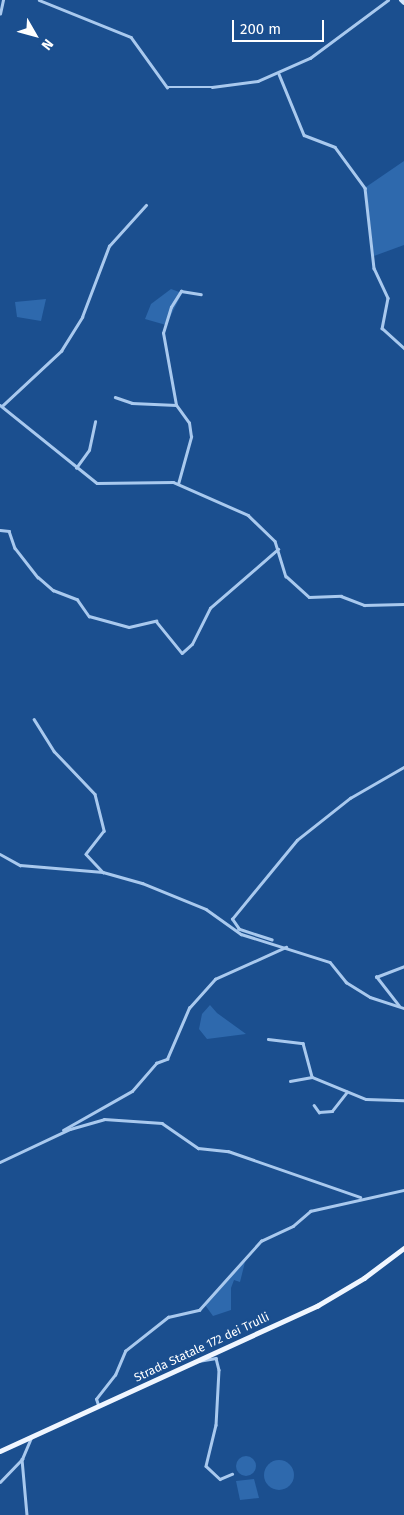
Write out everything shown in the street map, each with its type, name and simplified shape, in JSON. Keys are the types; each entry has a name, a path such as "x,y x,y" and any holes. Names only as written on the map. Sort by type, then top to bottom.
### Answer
{"main road":[{"name":"Strada Statale 172 dei Trulli","path":"0,1451 317,1306 364,1278 404,1248"}],"street":[{"path":"0,14 3,0"},
{"path":"39,0 131,37 167,87 212,87 279,74 310,58 388,0"},
{"path":"279,74 304,135 335,147 365,188 374,268 388,298 382,328 404,348"},
{"path":"146,205 109,246 82,316 61,351 1,406 97,483 144,480 178,484 248,515 266,530 278,549 286,576 309,597 342,596 364,605 404,604"},
{"path":"178,484 191,437 189,423 176,405 174,373 164,342 166,319 181,291 201,294"},
{"path":"115,396 132,403 176,405"},
{"path":"76,468 89,450 96,422"},
{"path":"0,530 10,531 15,548 38,577 52,590 78,599 89,616 129,627 156,621 182,653 192,644 210,608 278,549"},
{"path":"34,720 54,751 95,794 104,831 86,854 103,872"},
{"path":"402,1008 346,982 330,962 239,929 232,919 297,840 350,798 404,767"},
{"path":"0,854 20,865 103,872 206,909 241,934 275,942"},
{"path":"0,1162 50,1137 132,1091 156,1063 167,1060 189,1008 215,979 286,947"},
{"path":"402,1008 376,977 404,966"},
{"path":"268,1039 303,1043 312,1077"},
{"path":"290,1082 312,1077 366,1099 404,1100"},
{"path":"314,1105 319,1112 332,1111 347,1092"},
{"path":"50,1137 104,1120 162,1123 198,1148 228,1150 329,1190 362,1198"},
{"path":"99,1406 96,1399 115,1375 126,1351 143,1335 168,1317 199,1310 261,1242 293,1226 310,1211 404,1190"},
{"path":"198,1361 216,1358 218,1370 216,1424 206,1466 220,1479 232,1474"},
{"path":"0,1482 22,1459 32,1437"},
{"path":"22,1459 27,1515"}],"shaded area":[{"path":"404,161 404,245 374,256 366,187"},
{"path":"171,289 182,293 166,325 145,319 151,304"},
{"path":"46,299 41,321 17,317 15,302"},
{"path":"210,1005 217,1013 246,1034 207,1039 199,1029 202,1014"},
{"path":"246,1258 240,1282 234,1280 231,1288 231,1310 213,1316 205,1305"},
{"path":"246,1456 253,1459 256,1466 253,1473 246,1476 239,1473 236,1466 239,1459"},
{"path":"279,1460 290,1464 294,1475 290,1486 279,1490 268,1486 264,1475 268,1464"},
{"path":"254,1479 259,1498 240,1500 236,1481"}]}
